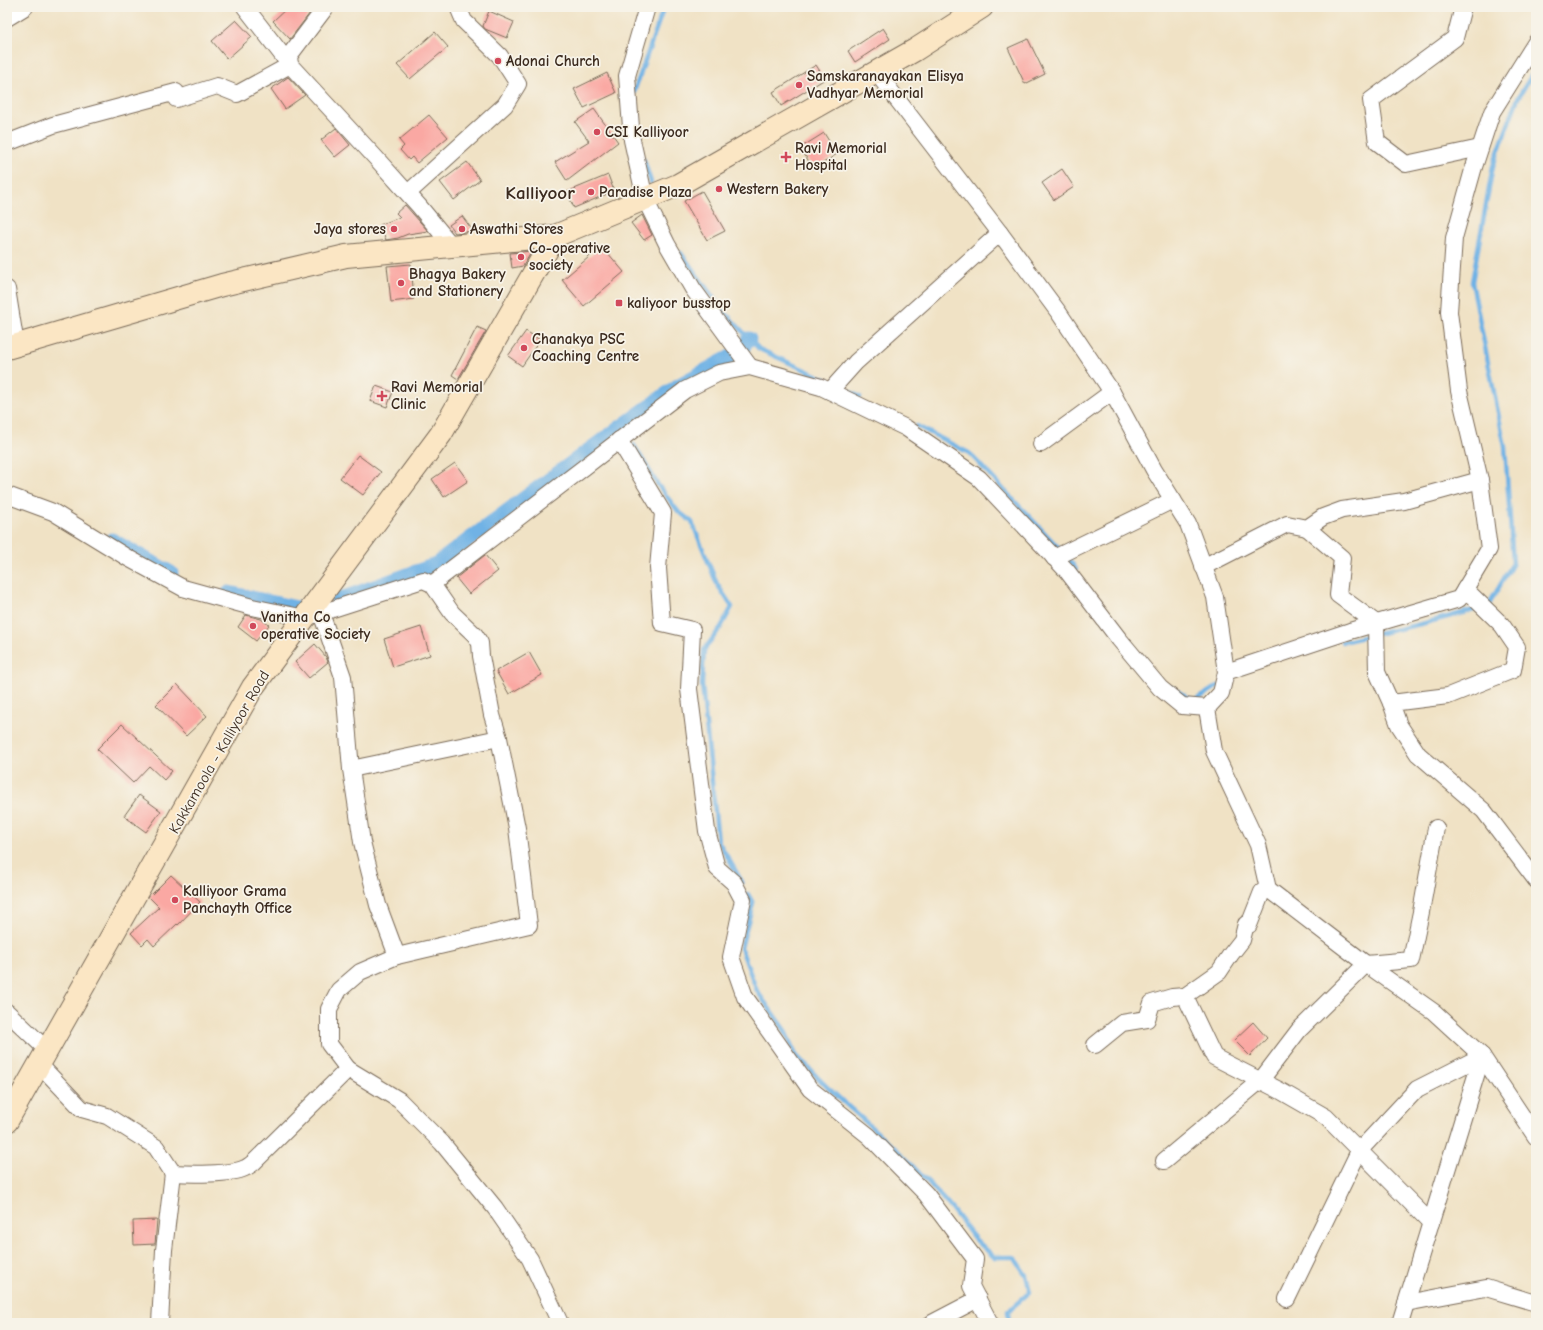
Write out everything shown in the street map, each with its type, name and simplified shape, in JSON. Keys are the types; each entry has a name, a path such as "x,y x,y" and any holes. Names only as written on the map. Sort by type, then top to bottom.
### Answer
{"main road":[{"path":"12,346 222,284 346,256 555,236 678,185 915,50 982,7"},
{"name":"Kakkamoola - Kalliyoor Road","path":"7,1121 253,687 313,615 441,434 555,236"}],"street":[{"path":"7,18 25,7"},
{"path":"245,7 290,65 408,193 452,246"},
{"path":"290,65 289,56 326,7"},
{"path":"408,193 505,105 518,84 500,56 464,21 458,7"},
{"path":"647,7 627,76 632,140 645,199 667,244 693,289 750,367"},
{"path":"1463,7 1455,38 1371,100 1377,142 1406,164 1480,148"},
{"path":"1226,672 1460,599 1489,549 1480,480 1459,391 1449,312 1454,238 1473,170 1492,112 1536,42"},
{"path":"7,143 53,125 176,92 176,99 217,86 237,94 290,65"},
{"path":"876,72 1000,233 1059,314 1112,392 1154,470 1188,524 1215,597 1226,672 1221,693 1207,708"},
{"path":"831,391 856,362 1000,233"},
{"path":"7,289 12,346"},
{"path":"432,584 685,390 719,373 750,367 831,391 906,428 979,478 1067,571 1118,639 1160,688 1182,706 1207,708"},
{"path":"1041,444 1112,392"},
{"path":"619,440 663,513 658,568 662,623 692,630 688,689 707,831 717,868 734,883 743,900 731,957 745,997 810,1089 869,1136 926,1194 975,1259 971,1286 990,1323"},
{"path":"1307,528 1323,517 1342,510 1404,501 1480,480"},
{"path":"7,495 53,512 128,558 182,588 252,607 313,615 424,580 432,584 452,613 475,635 480,643 492,715 499,738 517,828 529,924 397,956 360,972 340,990 329,1009 329,1044 348,1069 399,1100 442,1143 495,1208 530,1259 560,1323"},
{"path":"1055,558 1173,500"},
{"path":"1203,567 1287,524 1307,528 1342,558 1338,595 1376,624"},
{"path":"1391,703 1448,696 1513,670 1517,648 1502,625 1466,589"},
{"path":"313,615 342,677 351,769 362,842 378,905 397,956"},
{"path":"1376,624 1377,672 1399,725 1418,754 1484,811 1536,880"},
{"path":"1207,708 1214,751 1258,845 1268,889 1366,964 1434,1012 1482,1056 1536,1137"},
{"path":"351,769 499,738"},
{"path":"1164,1161 1261,1080 1299,1030 1366,964 1411,960 1436,828"},
{"path":"1095,1045 1122,1023 1147,1019 1152,1003 1172,997 1185,996 1220,972 1230,954 1242,940 1246,924 1249,925 1262,892 1268,889"},
{"path":"1185,996 1214,1056 1261,1080 1326,1117 1431,1223"},
{"path":"7,1012 82,1109 108,1116 156,1147 173,1173 164,1250 160,1323"},
{"path":"1287,1299 1359,1151 1417,1089 1482,1056"},
{"path":"1400,1323 1482,1056"},
{"path":"173,1173 223,1172 245,1169 253,1163 348,1069"},
{"path":"1406,1303 1486,1288 1536,1303"},
{"path":"932,1323 978,1299"}],"building":[{"path":"288,7 304,7 310,13 290,39 273,21"},
{"path":"489,11 514,22 507,38 485,29 483,26"},
{"path":"236,20 252,37 227,59 212,41"},
{"path":"883,28 890,39 855,62 848,51"},
{"path":"435,32 448,47 410,79 397,65"},
{"path":"1028,39 1045,74 1025,84 1008,48"},
{"name":"Samskaranayakan Elisya Vadhyar Memorial","path":"816,65 825,79 781,106 773,92"},
{"path":"607,73 616,93 584,108 574,89"},
{"path":"288,77 305,95 285,109 271,89"},
{"path":"594,109 618,142 567,181 555,162 589,141 575,122"},
{"path":"429,115 448,137 417,163 412,157 409,160 400,150 404,146 399,140"},
{"path":"336,128 350,145 335,157 321,140"},
{"path":"824,133 837,154 814,169 800,148"},
{"path":"467,162 480,180 454,200 440,182"},
{"path":"1062,169 1074,187 1054,200 1042,183"},
{"name":"Paradise Plaza","path":"608,175 614,191 574,208 567,192"},
{"path":"702,191 725,231 707,240 684,201"},
{"path":"405,205 428,231 408,234 398,238 386,240 380,225 400,217 396,213"},
{"path":"642,215 652,235 644,240 631,223"},
{"name":"Aswathi Stores","path":"462,216 473,231 455,233 449,225"},
{"path":"602,246 624,272 584,306 562,280"},
{"path":"532,251 523,266 512,268 510,253"},
{"name":"Bhagya Bakery and Stationery","path":"411,264 414,299 391,302 387,266"},
{"path":"477,327 486,331 458,379 452,375"},
{"name":"Chanakya PSC Coaching Centre","path":"526,331 540,340 522,366 508,356"},
{"name":"Ravi Memorial Clinic","path":"376,386 393,392 387,407 370,401"},
{"path":"358,455 381,472 363,495 340,478"},
{"path":"455,463 468,481 444,497 432,479"},
{"path":"485,555 498,571 469,594 456,578"},
{"name":"Vanitha Co operative Society","path":"246,615 261,619 269,625 256,641 238,627"},
{"path":"421,627 430,655 393,667 384,639"},
{"path":"315,644 326,657 328,662 309,678 295,662"},
{"path":"529,652 542,675 509,694 496,671"},
{"path":"177,684 207,716 186,736 156,705"},
{"path":"122,724 172,771 164,780 149,766 133,783 97,749"},
{"path":"139,795 161,811 146,832 124,816"},
{"path":"171,875 200,902 178,925 177,924 154,946 148,939 142,945 131,933 159,907 149,897"},
{"path":"1253,1022 1267,1038 1250,1056 1234,1040"},
{"path":"157,1220 155,1244 134,1245 133,1221"}],"waterway":[{"path":"634,92 664,7"},
{"path":"1488,606 1513,563 1505,447 1472,282 1493,166 1518,98 1536,68"},
{"path":"644,160 651,182"},
{"path":"681,253 721,308 759,349 823,378 860,397"},
{"path":"744,346 749,339"},
{"path":"338,600 435,565 679,385 732,356"},
{"path":"917,426 969,453 1061,550"},
{"path":"634,445 658,485 678,511 692,522 717,584 732,607 721,627 704,650 702,684 718,841 742,882"},
{"path":"112,540 171,573"},
{"path":"1066,556 1076,569"},
{"path":"229,593 306,610"},
{"path":"1342,642 1425,623 1481,608"},
{"path":"1170,687 1194,701 1218,686"},
{"path":"748,894 753,903 741,948 757,991 784,1029 796,1055 828,1088 899,1152 931,1185 975,1239 994,1257 1014,1257 1026,1275 1030,1292 1008,1311 1009,1323"}],"place":[{"name":"Adonai Church","path":"498,61"},
{"name":"Samskaranayakan Elisya Vadhyar Memorial","path":"799,85"},
{"name":"CSI Kalliyoor","path":"597,132"},
{"name":"Ravi Memorial Hospital","path":"786,157"},
{"name":"Western Bakery","path":"719,189"},
{"name":"Paradise Plaza","path":"591,192"},
{"name":"Jaya stores","path":"394,229"},
{"name":"Aswathi Stores","path":"462,229"},
{"name":"Co-operative society","path":"521,257"},
{"name":"Bhagya Bakery and Stationery","path":"401,283"},
{"name":"kaliyoor busstop","path":"619,303"},
{"name":"Chanakya PSC Coaching Centre","path":"524,348"},
{"name":"Ravi Memorial Clinic","path":"382,396"},
{"name":"Vanitha Co operative Society","path":"253,626"},
{"name":"Kalliyoor Grama Panchayth Office","path":"175,900"}],"district":[{"name":"Kalliyoor","path":"540,193"}]}
